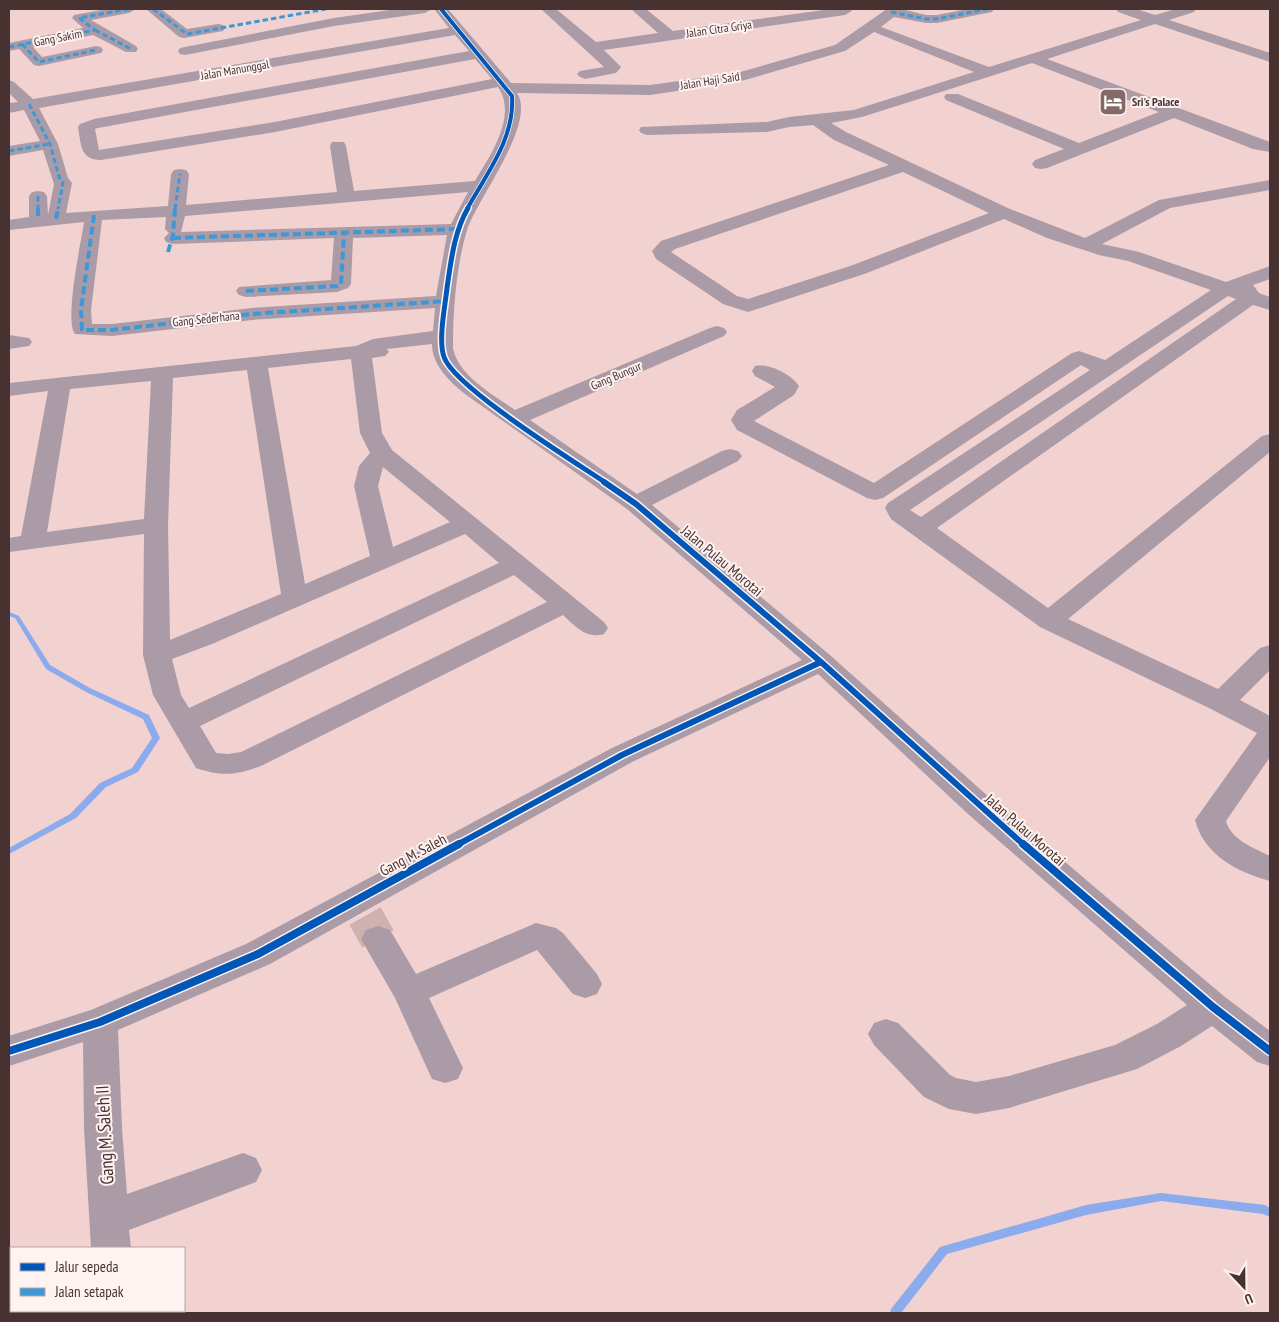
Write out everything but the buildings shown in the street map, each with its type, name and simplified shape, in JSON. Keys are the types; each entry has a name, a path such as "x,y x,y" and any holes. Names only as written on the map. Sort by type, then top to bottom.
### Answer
{"street":[{"name":"Gang Sakim","path":"96,30 79,18 129,9"},
{"path":"153,9 187,34 326,9"},
{"path":"185,51 334,22 425,9"},
{"path":"441,9 505,85"},
{"path":"548,9 593,47 612,67 611,70 605,72 585,74"},
{"path":"638,9 670,36"},
{"path":"893,11 926,19 937,19 987,9"},
{"path":"1123,9 1159,18 1270,53"},
{"path":"1138,9 1270,58"},
{"path":"647,130 766,127 790,122 823,120 856,114 1189,9"},
{"name":"Jalan Haji Said","path":"479,54 248,98 94,124 86,127 91,152 95,155 101,155 204,140 505,85 650,90 738,77 840,48 872,28 893,11"},
{"name":"Jalan Citra Griya","path":"593,47 847,12"},
{"name":"Gang Sakim","path":"15,46 96,30"},
{"path":"96,30 131,49"},
{"name":"Jalan Manunggal","path":"9,108 460,30"},
{"path":"880,31 988,72"},
{"path":"15,46 39,62 96,50"},
{"path":"1037,56 1172,113 1259,145 1270,147"},
{"path":"1037,56 1270,140"},
{"path":"9,85 29,104 50,144 60,180 63,183 56,219"},
{"name":"Jalan Pulau Morotai","path":"505,85 514,107 507,136 469,203 458,228 446,301 442,341 444,357 460,378 483,398 636,504 821,662 979,806 1213,1007 1270,1051"},
{"path":"952,97 1080,150"},
{"path":"1041,164 1172,113"},
{"path":"823,120 840,136 1004,213 1054,234 1101,245 1168,216 1270,194"},
{"path":"823,120 869,139 983,193 1101,245 1248,293"},
{"path":"9,151 50,144"},
{"path":"338,146 346,196"},
{"path":"906,166 845,184 668,245 662,251 663,255 730,300 743,305 753,305 860,269 1004,213"},
{"path":"180,174 180,186 175,210 176,221 170,245 344,233 458,228"},
{"path":"1101,245 1155,208 1165,204 1270,185"},
{"path":"9,224 94,215 480,186"},
{"path":"38,196 38,220"},
{"name":"Gang Sederhana","path":"94,215 81,310 82,330 112,330 252,314 344,306 446,301"},
{"path":"246,291 337,286 341,284 343,282 344,233"},
{"path":"921,528 1248,293 1270,272"},
{"path":"897,508 1107,369 1248,293"},
{"path":"9,323 13,340"},
{"name":"Gang Bungur","path":"514,418 717,332"},
{"path":"9,389 162,372 376,352 442,341"},
{"path":"361,352 371,433 382,454 595,628"},
{"path":"875,493 1079,357 1107,369"},
{"path":"257,363 294,597"},
{"path":"762,371 788,386 786,390 745,416 742,420 745,425 875,493 897,508 900,514 1049,622 1221,702 1270,728"},
{"path":"162,372 156,525 157,655 167,695 206,761 222,766 251,759 565,604"},
{"path":"33,541 60,383"},
{"path":"1049,622 1270,441"},
{"path":"382,454 371,466 366,486 384,560"},
{"path":"636,504 730,456"},
{"path":"157,655 202,638 467,524"},
{"path":"9,544 156,525"},
{"path":"183,722 517,564"},
{"path":"1221,702 1270,654"},
{"name":"Gang M. Saleh","path":"9,1051 100,1022 258,954 366,918 622,755 821,662"},
{"path":"1270,736 1210,820 1214,832 1226,845 1270,869"},
{"path":"366,918 409,992 445,1068"},
{"path":"409,992 536,936 544,937 551,942 585,984"},
{"path":"886,1034 937,1086 949,1093 976,1098 1009,1092 1124,1058 1169,1035 1213,1007"},
{"name":"Gang M. Saleh II","path":"100,1022 103,1128 110,1234"},
{"path":"110,1234 243,1170"}],"waterway":[{"path":"9,614 17,617 48,667 88,690 146,717 156,738 135,770 103,785 73,816 9,851"},
{"path":"895,1313 944,1250 1086,1210 1161,1197 1265,1210 1270,1213"}],"tunnel":[{"path":"365,916 378,939"}],"marked path":[{"path":"9,47 95,30 79,18 129,9"},
{"path":"153,9 187,34 326,9"},
{"path":"891,12 926,19 937,19 987,9"},
{"path":"95,30 131,49"},
{"path":"22,44 39,62 96,50"},
{"path":"29,104 50,144 60,180 63,183 56,219"},
{"path":"9,151 50,144"},
{"path":"168,252 173,230 180,174"},
{"path":"38,196 38,220"},
{"path":"94,215 81,310 82,330 112,330 252,314 446,301"},
{"path":"173,238 458,229"},
{"path":"246,291 337,286 341,284 344,233"}],"cycle path":[{"path":"441,9 512,96 513,113 508,133 464,214 455,239 446,294 443,333 444,357 451,369 483,398 636,504 821,662 979,806 1099,910 1213,1007 1270,1051"},
{"path":"9,1051 100,1022 258,954 622,755 821,662"}],"place":[{"name":"Sri's Palace","path":"1113,102"}]}
